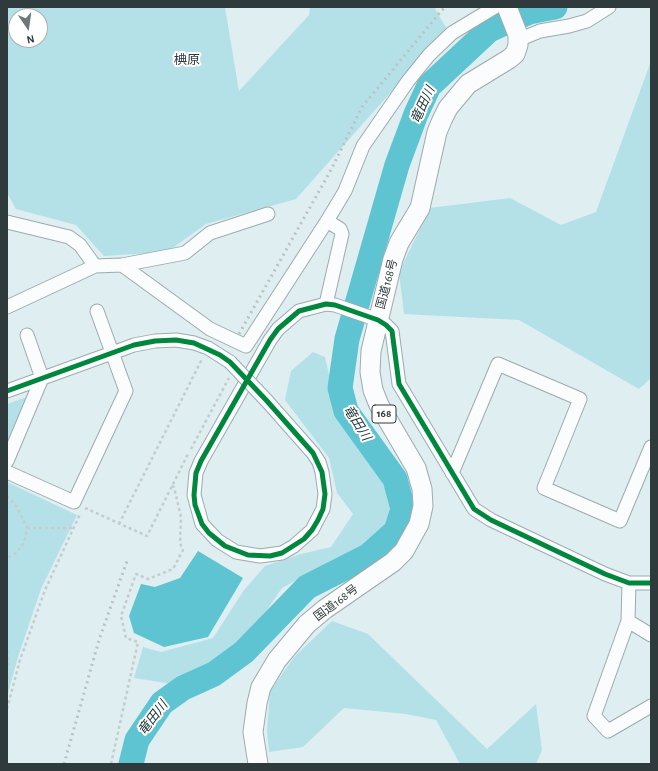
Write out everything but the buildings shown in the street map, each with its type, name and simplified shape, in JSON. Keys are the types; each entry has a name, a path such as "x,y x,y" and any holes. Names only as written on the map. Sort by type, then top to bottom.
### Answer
{"highway":[{"path":"503,8 518,38"},
{"name":"国道168号","path":"258,764 253,732 257,703 261,687 277,660 307,624 325,609 393,562 404,551 419,524 422,494 416,468 379,405 373,390 370,372 372,318 399,243 420,208 437,132 448,108 468,84 515,54 518,45 518,38"}],"street":[{"path":"518,38 540,31 587,21 609,7"},
{"path":"122,265 210,329 246,346 327,222 345,191 363,146 408,81 429,55 452,33 503,8"},
{"path":"7,307 95,266 122,265 185,254 210,233 268,214"},
{"path":"7,222 69,237 80,245 95,266"},
{"path":"327,222 340,229 342,234 330,305"},
{"path":"7,391 134,345 155,341 176,340 194,343 208,348 230,362 267,401 313,452 322,472 326,494 323,509 318,520 304,539 282,553 265,556 248,555 236,552 216,540 202,524 198,514 194,495 196,473 235,400 278,329 299,311 330,305 372,318 386,325 392,331 395,344 396,375 399,384 474,509 491,520 605,574 629,583 651,583"},
{"path":"7,472 74,502 126,391 97,311"},
{"path":"7,461 42,378 27,335"},
{"path":"452,473 498,364 580,399 544,488 620,521 651,447"},
{"path":"629,583 628,621 594,716 608,731 651,706"},
{"path":"628,621 651,635"}],"path":[{"path":"119,524 208,348"},
{"path":"7,710 20,660 45,590 83,507 147,536 171,486 229,379"},
{"path":"111,764 138,642 126,638 121,616 136,574 148,579 173,569 183,550 180,543 181,517 174,487 171,486"},
{"path":"7,496 17,507 26,528 24,543 16,553 7,558"},
{"path":"26,528 73,528"},
{"path":"7,651 9,662 7,668"}],"shaded area":[{"path":"7,7 225,7 239,91 309,15 310,7 437,7 435,9 447,29 296,199 206,224 167,252 104,256 76,225 16,209 7,193"},
{"path":"651,61 651,378 639,389 519,320 404,314 399,272 430,208 510,198 561,225 596,212"},
{"path":"313,352 325,357 338,414 391,482 397,509 391,528 365,551 328,572 304,576 282,588 244,643 217,665 184,683 166,683 134,678 143,647 161,652 213,638 244,590 265,566 301,554 331,547 353,514 337,493 329,458 285,400 291,371"},
{"path":"27,397 7,442 7,404"},
{"path":"7,482 77,515 41,589 18,657 7,697"},
{"path":"332,621 368,634 487,749 536,704 542,750 536,764 460,764 436,720 406,714 344,708 303,747 269,752 267,730 270,691 295,656"}],"water":[{"path":"198,551 243,578 208,637 164,647 134,633 129,616 141,584 155,587 180,578"}],"waterway":[{"name":"竜田川","path":"131,764 137,740 162,703 183,688 214,674 244,652 307,587 368,556 396,531 403,509 395,479 346,411 340,388 347,339 397,165 416,114 429,86 489,30 529,12 555,7"}],"railway":[{"path":"239,334 332,168 362,107 446,7"},
{"path":"64,764 99,640 127,561"}],"cycle path":[{"path":"7,391 134,345 155,341 176,340 194,343 220,355 230,362 267,401 313,453 322,472 325,494 323,509 318,520 304,539 282,553 270,556 248,555 225,546 209,533 202,524 195,505 194,495 196,473 201,461 270,340 278,329 299,311 326,304 335,305 378,320 392,331 399,384 474,509 491,520 605,574 629,583 651,583"}],"district":[{"name":"椣原","path":"187,60"}]}
